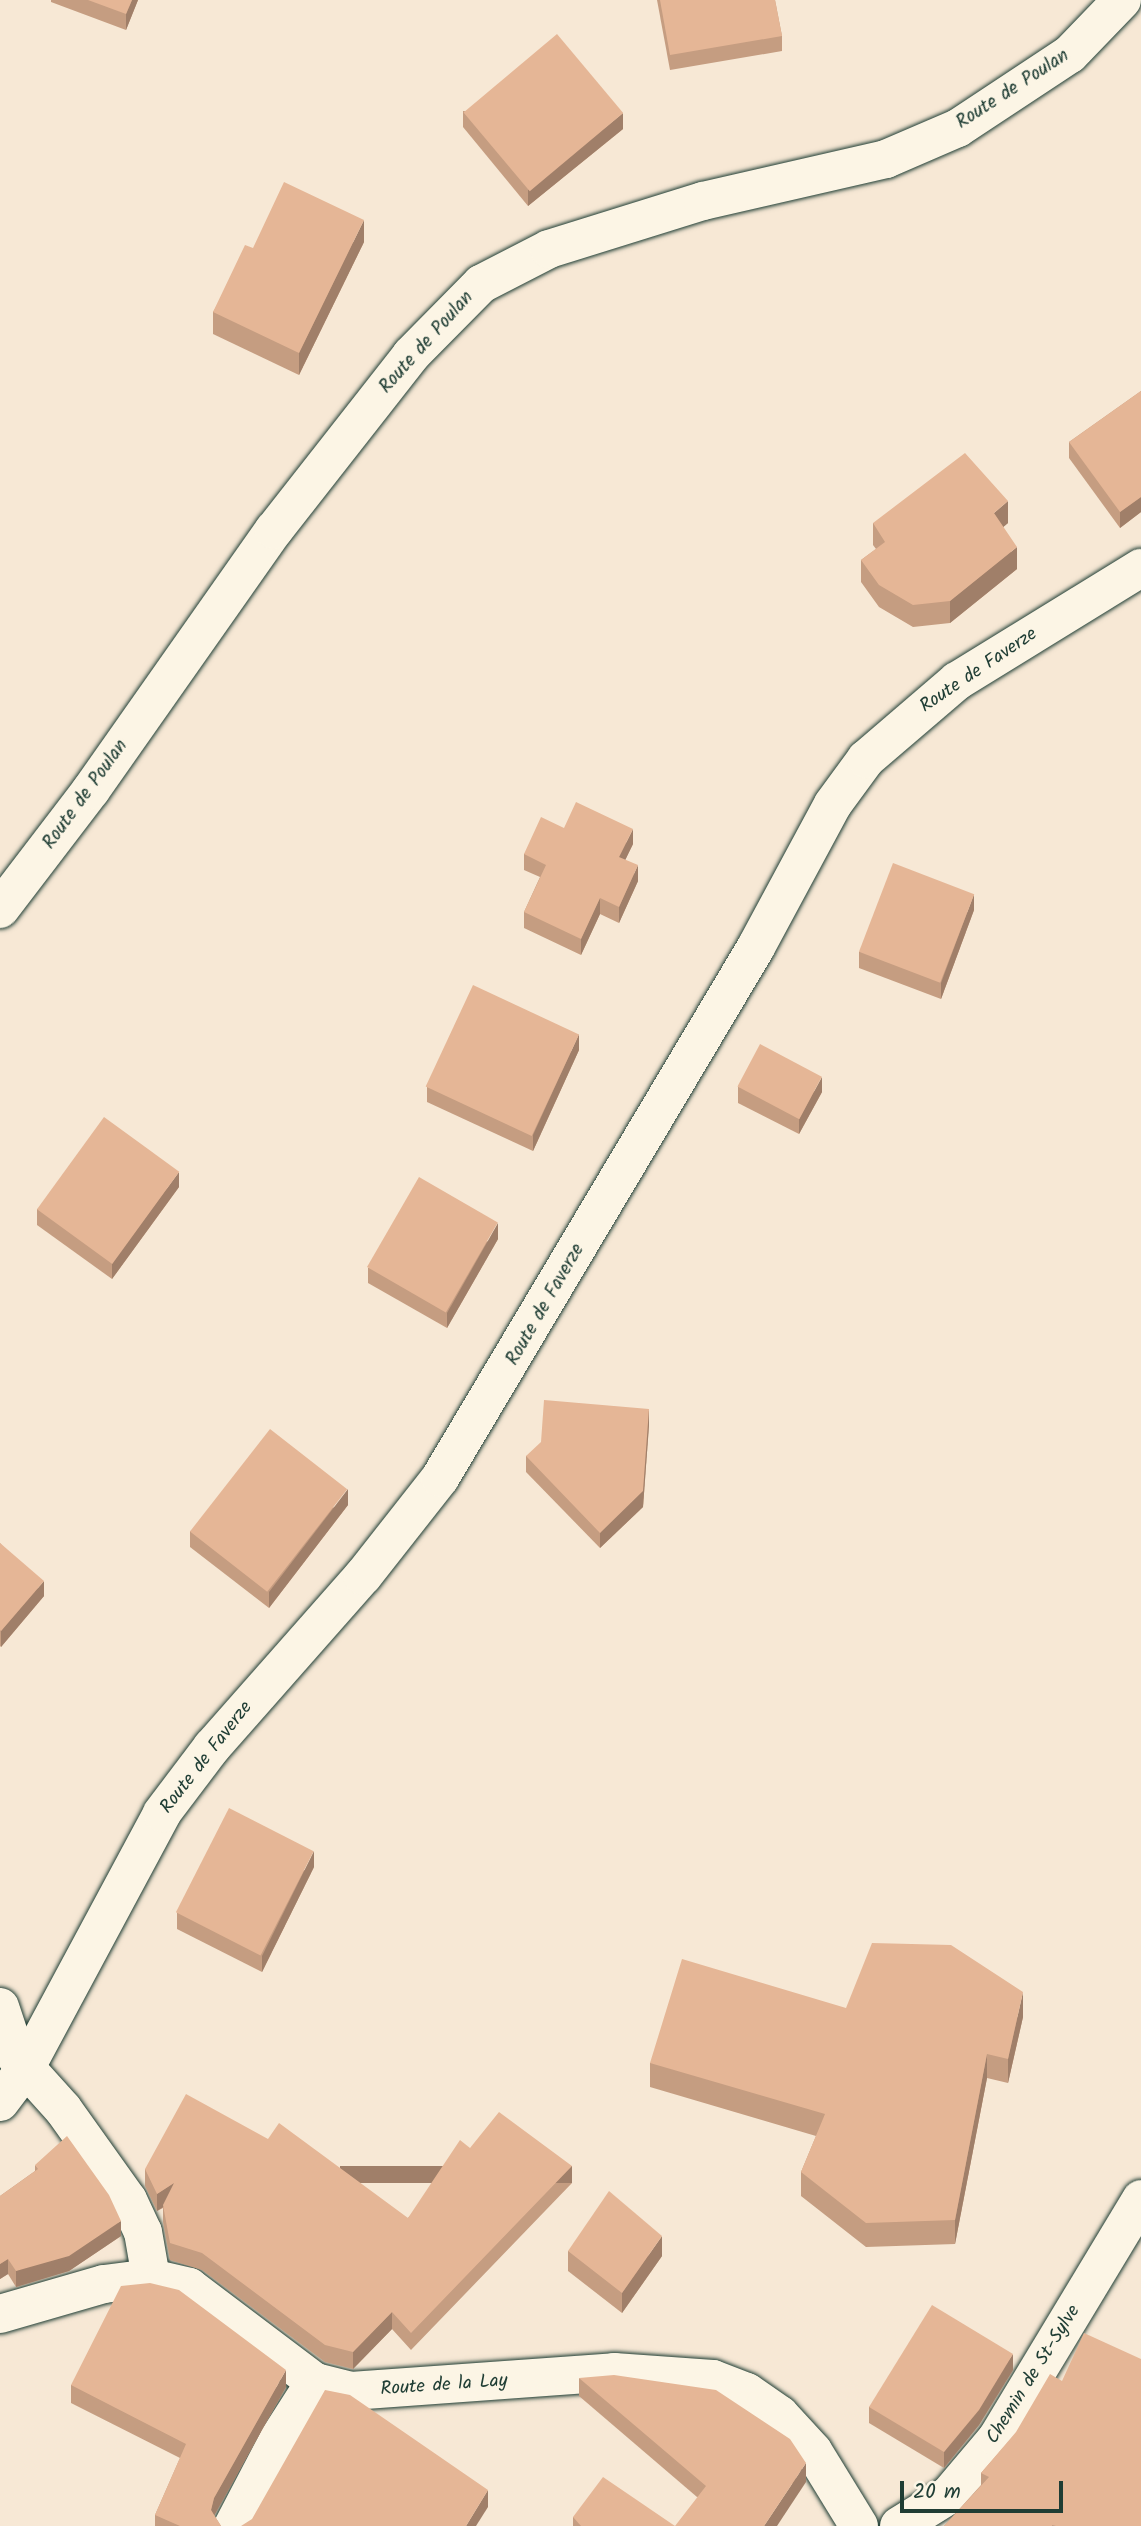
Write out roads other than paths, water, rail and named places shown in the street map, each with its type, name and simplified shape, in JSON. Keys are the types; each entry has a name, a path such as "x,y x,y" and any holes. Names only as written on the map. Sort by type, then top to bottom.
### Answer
{"street":[{"name":"Route de Poulan","path":"0,909 91,790 274,530 411,355 481,284 549,249 703,201 886,159 958,128 1070,54 1122,0"},
{"name":"Route de Faverze","path":"0,2102 25,2069 162,1813 212,1747 363,1576 440,1478 756,947 833,804 866,759 957,681 1141,568"},
{"path":"0,2007 25,2069 63,2109 128,2200 143,2232 151,2278"},
{"name":"Chemin de St-Sylve","path":"899,2526 949,2495 997,2438 1141,2199"},
{"name":"Route de la Lay","path":"0,2314 104,2284 151,2278 189,2287 218,2306 315,2382 351,2392 384,2392 614,2372 713,2379 747,2392 780,2415 813,2451 859,2526"},
{"path":"233,2526 279,2438 315,2382"}]}
